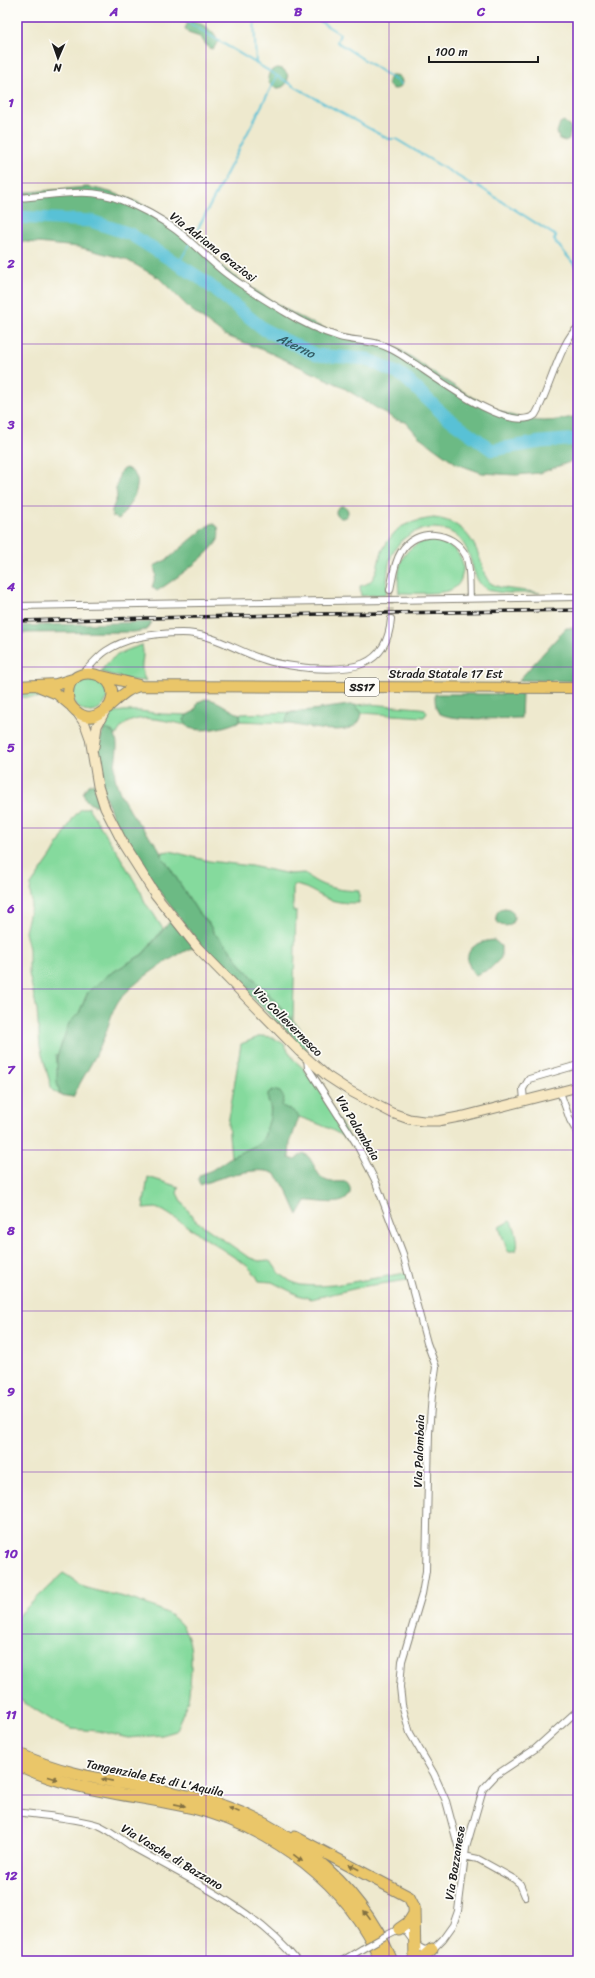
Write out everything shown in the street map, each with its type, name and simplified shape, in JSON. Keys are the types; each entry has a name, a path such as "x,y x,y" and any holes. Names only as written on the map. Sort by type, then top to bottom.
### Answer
{"highway":[{"name":"Tangenziale Est di L'Aquila","path":"17,1753 34,1761 81,1775 196,1798 225,1806 259,1822 297,1844 339,1880 369,1918 385,1944 392,1961"},
{"name":"Tangenziale Est di L'Aquila","path":"17,1764 31,1771 79,1786 193,1808 221,1816 248,1827 275,1842 297,1857 334,1890 366,1932 381,1961"},
{"path":"259,1822 330,1854 406,1895 413,1903 415,1961"},
{"path":"394,1931 409,1922 414,1914"},
{"path":"419,1961 432,1949"}],"main road":[{"name":"SS17","path":"17,686 56,684 88,673 99,675"},
{"name":"Strada Statale 17 Est","path":"99,675 121,682 145,686 578,688"},
{"path":"99,675 106,680 111,690 112,697 106,709"},
{"path":"74,710 68,692 72,682 79,676"},
{"name":"SS17","path":"30,686 53,692 74,710 91,717 106,709"},
{"name":"Strada Statale 17 Est","path":"106,709 127,690 145,686"}],"street":[{"name":"Via Adriana Graziosi","path":"17,198 87,192 100,193 121,199 156,217 177,231 234,279 286,312 310,325 340,337 370,342 396,352 454,390 499,414 516,419 531,418 535,415 572,332 578,328"},
{"path":"390,590 397,560 404,548 420,536 437,534 453,541 465,555 469,570 470,598"},
{"path":"17,606 578,597"},
{"path":"79,676 101,655 116,645 148,636 182,633 210,637 251,655 280,664 345,669 364,664 375,654 387,636 391,619"},
{"path":"99,675 96,671 96,665 101,655"},
{"name":"Via Collevernesco","path":"94,761 97,726 106,709"},
{"name":"Via Collevernesco","path":"74,710 86,728 100,794 110,819 131,857 160,900 198,948 307,1059 331,1078 350,1091 392,1113 414,1120 430,1122 449,1119 578,1087"},
{"path":"578,940 578,952"},
{"name":"Via Palombaia","path":"307,1059 308,1068 356,1143 379,1190 403,1254 427,1343 436,1367 429,1434 426,1571 422,1594 402,1661 400,1687 402,1705 410,1733 434,1774 446,1801 459,1850 461,1854 465,1856"},
{"path":"524,1101 523,1089 529,1079 578,1065"},
{"path":"560,1092 570,1120 578,1134"},
{"name":"Via Bazzanese","path":"432,1949 443,1938 456,1916 460,1903 465,1856 472,1821 485,1786 497,1774 539,1745 578,1710"},
{"name":"Via Vasche di Bazzano","path":"17,1812 84,1822 104,1828 135,1849 183,1874 246,1914 277,1938 297,1961"},
{"path":"465,1856 476,1858 514,1879 520,1884 524,1896"},
{"path":"342,1961 394,1931 407,1931 415,1944 424,1950 432,1949"}],"green space":[{"path":"194,21 205,26 217,38 218,42 213,49 209,48 200,37 188,33 185,28 188,23"},
{"path":"278,68 285,71 288,78 285,85 278,88 271,85 268,78 271,71"},
{"path":"395,75 400,77 402,82 400,87 395,89 390,87 388,82 390,77"},
{"path":"564,121 571,128 569,139 565,141 559,139 557,132 560,123"},
{"path":"87,187 111,192 146,206 167,219 185,233 229,272 285,309 337,333 372,339 393,346 469,395 498,410 529,420 545,421 578,416 578,459 540,473 516,475 482,473 457,464 418,436 406,422 396,420 339,385 266,351 224,335 190,309 159,278 125,259 78,247 17,241 17,193"},
{"path":"126,468 133,472 137,478 137,485 136,492 128,507 119,519 112,516 112,510 117,497 116,489 120,472"},
{"path":"340,506 344,506 348,512 344,518 340,518 336,514 336,510"},
{"path":"433,518 451,522 458,526 470,538 478,553 485,575 491,583 498,587 540,593 504,593 485,588 476,577 469,555 461,540 454,534 435,528 425,529 407,536 394,551 388,568 387,594 361,596 360,586 366,584 373,578 376,573 383,549 396,531 410,523"},
{"path":"213,523 218,527 219,532 218,540 214,546 190,567 157,591 152,587 156,575 154,566 168,559 206,527"},
{"path":"429,540 449,546 459,555 463,568 460,582 454,588 443,592 399,593 398,575 402,559 412,547"},
{"path":"152,622 147,630 134,632 17,633 17,626"},
{"path":"566,628 578,628 578,681 519,680"},
{"path":"142,645 142,671 146,681 129,680 101,672 109,661 118,654"},
{"path":"93,678 102,683 106,688 106,702 102,707 97,711 87,712 83,711 74,702 73,692 74,688 83,679"},
{"path":"17,690 38,692 52,696 40,698 17,697"},
{"path":"435,694 522,694 521,718 464,718 443,715 437,710"},
{"path":"205,699 215,701 240,714 240,721 208,730 189,728 184,720 187,715 195,711 198,702"},
{"path":"368,704 420,708 425,709 427,713 424,717 362,713 355,705"},
{"path":"355,705 362,713 357,724 348,729 330,730 285,723 289,713"},
{"path":"140,711 187,715 184,720 187,725 147,718 129,722 122,727 116,736 112,731 103,731 108,718 116,712"},
{"path":"296,712 289,713 285,723 240,721 240,714"},
{"path":"106,729 112,732 117,743 115,777 120,792 128,807 146,833 157,845 162,857 199,914 208,922 214,933 230,949 242,966 300,1028 307,1041 307,1053 201,946 159,891 135,855 113,817 102,788 98,760 98,747 103,731"},
{"path":"94,783 100,805 89,803 83,793 88,785"},
{"path":"89,807 141,892 145,903 163,929 143,954 108,975 88,992 79,1013 69,1024 57,1057 56,1055 60,1095 52,1090 40,1047 37,1010 29,974 29,949 25,932 32,902 30,893 31,885 52,855 73,818 80,810"},
{"path":"170,851 209,861 251,866 290,874 304,873 323,885 344,890 359,891 359,903 344,902 332,900 306,888 293,885 293,911 296,911 293,1020 242,966 230,949 214,933 208,922 199,914 165,860 160,856 163,852"},
{"path":"505,908 511,911 514,917 511,923 505,926 499,923 496,917 499,911"},
{"path":"172,919 194,947 175,956 129,989 116,1005 99,1049 73,1097 60,1095 57,1082 57,1057 69,1023 79,1013 88,992 108,975 143,954"},
{"path":"494,940 501,946 501,958 490,969 475,975 470,968 468,961 470,951 479,944"},
{"path":"261,1036 272,1037 284,1044 294,1060 304,1069 321,1092 356,1148 343,1137 329,1129 315,1122 299,1117 295,1112 268,1101 270,1105 270,1116 268,1128 263,1139 254,1147 231,1157 228,1124 241,1044"},
{"path":"273,1090 280,1092 284,1098 282,1106 295,1112 299,1117 290,1143 289,1158 295,1160 303,1153 307,1155 323,1179 329,1182 346,1182 350,1187 350,1193 343,1201 331,1203 306,1201 298,1215 280,1179 270,1172 250,1171 239,1173 200,1185 198,1179 200,1175 212,1170 231,1157 259,1144 264,1137 270,1118 271,1106 268,1101 268,1093"},
{"path":"148,1177 179,1187 177,1193 195,1220 248,1257 259,1261 268,1260 273,1264 279,1273 290,1281 300,1285 334,1285 406,1273 408,1280 366,1286 311,1299 298,1295 272,1282 259,1281 255,1274 246,1265 167,1213 156,1208 143,1209"},
{"path":"510,1221 515,1230 517,1247 516,1250 508,1252 499,1227"},
{"path":"63,1573 86,1588 131,1599 162,1611 179,1622 185,1630 191,1651 190,1682 188,1699 176,1731 162,1735 128,1738 98,1731 71,1729 55,1722 17,1698 17,1617"}],"waterway":[{"path":"179,17 299,89 388,139 396,139 474,186"},
{"path":"254,17 256,64"},
{"path":"313,17 340,34 337,42 401,84"},
{"path":"191,242 277,76"},
{"path":"478,186 556,236 554,240 578,269"},
{"name":"Aterno","path":"17,217 91,221 130,234 203,280 265,330 316,355 367,359 403,376 444,415 492,450 541,442 578,439"},
{"path":"178,264 190,244"}],"tunnel":[{"path":"390,590 391,619"}],"railway":[{"path":"17,621 578,610"}]}
